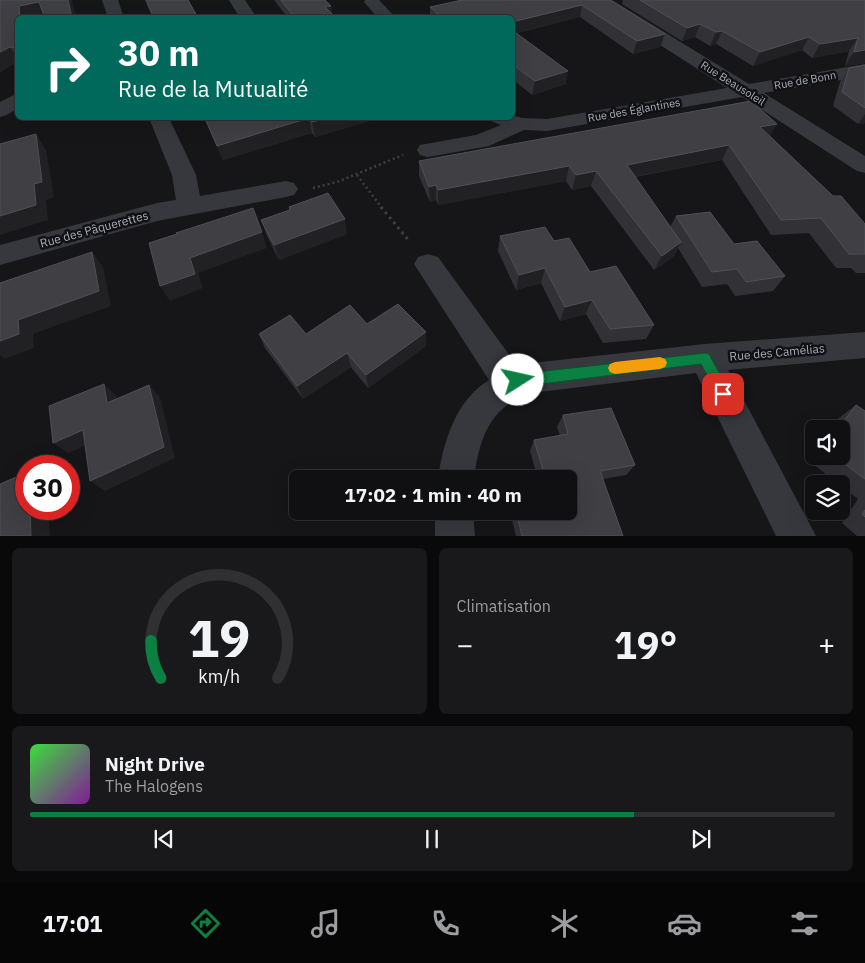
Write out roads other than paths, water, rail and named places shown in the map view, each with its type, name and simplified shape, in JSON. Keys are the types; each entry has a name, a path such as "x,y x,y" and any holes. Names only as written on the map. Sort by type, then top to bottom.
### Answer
{"street":[{"path":"110,0 115,15"},
{"path":"237,0 247,15"},
{"name":"Rue Beausoleil","path":"601,0 865,166"},
{"path":"372,2 385,15"},
{"name":"Rue de Bonn","path":"746,91 865,70"},
{"name":"Rue des Églantines","path":"507,120 521,124 547,124 746,91"},
{"path":"0,111 15,101"},
{"path":"160,120 184,175 189,205"},
{"name":"Rue des Églantines","path":"428,150 482,141 521,124"},
{"name":"Rue des Pâquerettes","path":"0,255 189,205 286,189"},
{"path":"428,264 510,383 492,394 478,409 463,445 458,470"},
{"name":"Rue des Camélias","path":"510,383 531,378 705,358 865,345"},
{"path":"705,358 797,536"},
{"path":"454,520 455,536"}]}
